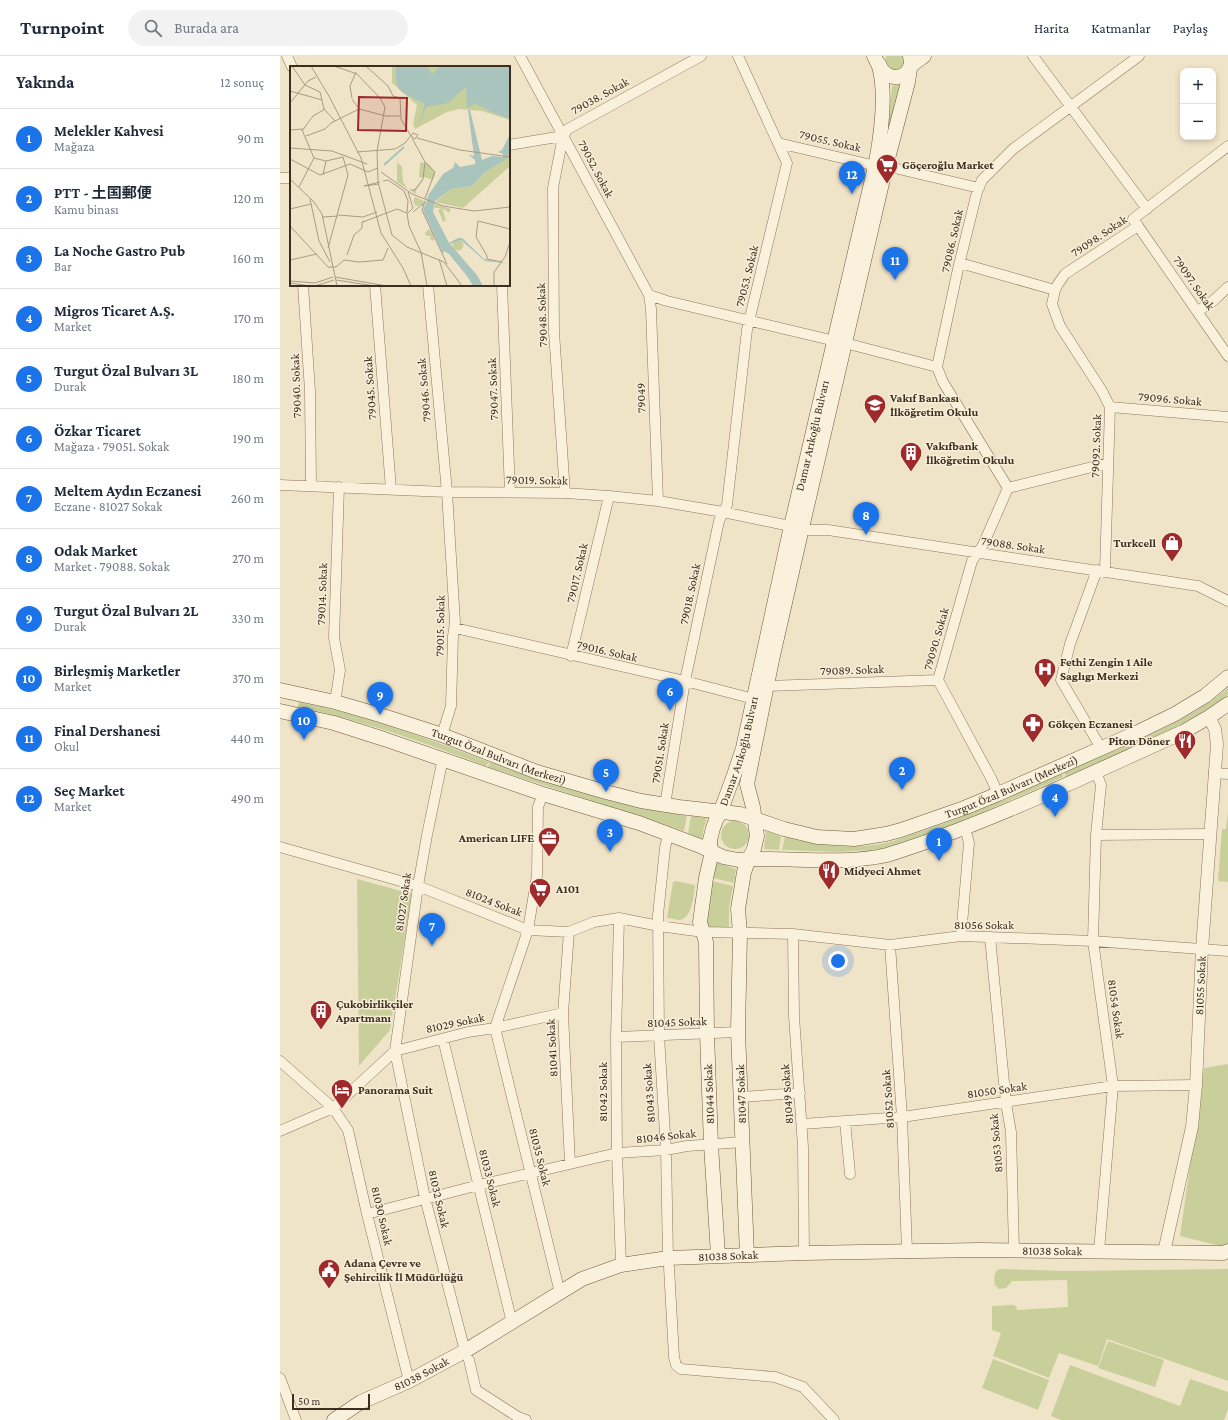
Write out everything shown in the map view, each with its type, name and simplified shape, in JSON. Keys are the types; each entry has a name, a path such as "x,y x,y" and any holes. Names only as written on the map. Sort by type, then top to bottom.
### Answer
{"main road":[{"name":"Damar Arıkoğlu Bulvarı","path":"874,56 880,62 883,93 881,166"},
{"path":"880,62 888,76 893,77 903,75 910,61 924,56"},
{"name":"Damar Arıkoğlu Bulvarı","path":"720,812 734,775 742,748 881,166 908,82 910,61"},
{"name":"Damar Arıkoğlu Bulvarı","path":"754,819 753,807 747,784 767,686 796,527"},
{"name":"Turgut Özal Bulvarı (Merkezi)","path":"754,819 788,830 817,837 859,838 901,830 964,808 998,794 1138,732 1191,705 1228,677"},
{"name":"Turgut Özal Bulvarı (Merkezi)","path":"280,690 335,702 442,735 508,761 561,779 634,799 665,805 720,812"},
{"name":"Turgut Özal Bulvarı (Merkezi)","path":"749,859 844,860 877,857 914,846 1003,813 1096,772 1183,732 1210,717 1228,704"},
{"name":"Turgut Özal Bulvarı (Merkezi)","path":"281,715 334,722 443,758 543,794 639,823 711,851"},
{"path":"720,812 740,814 754,819 757,836 754,849 749,859 738,860 728,858 711,851 710,840 713,828 720,812"},
{"name":"81044 Sokak","path":"711,851 700,922 706,942 707,1034 711,1145 718,1255"},
{"name":"81047 Sokak","path":"747,1255 738,1032 740,933 738,910 744,872 749,859"},
{"name":"81038 Sokak","path":"334,1420 361,1402 467,1356 512,1323 582,1279 621,1266 669,1262 718,1255 907,1251 1099,1251 1223,1253 1228,1251"},
{"name":"81038 Sokak","path":"350,1420 382,1400 467,1356 594,1283 632,1270 669,1262 891,1260 1178,1261 1224,1260 1228,1258"}],"street":[{"path":"287,56 292,66"},
{"name":"79052. Sokak","path":"520,56 649,295"},
{"name":"79038. Sokak","path":"563,136 568,129 701,56"},
{"name":"79053. Sokak","path":"723,512 727,505 747,330 787,163 738,56"},
{"path":"1033,56 1147,209"},
{"name":"79086. Sokak","path":"937,367 960,263 982,180 1013,149 1139,56"},
{"path":"510,144 563,136"},
{"name":"79048. Sokak","path":"563,136 552,188 554,332 565,493"},
{"name":"79055. Sokak","path":"778,143 979,188"},
{"name":"79098. Sokak","path":"1055,290 1065,274 1138,226 1133,219 1228,146"},
{"name":"79097. Sokak","path":"1138,226 1228,356"},
{"path":"960,263 1055,290"},
{"name":"79040. Sokak","path":"303,286 310,391 311,485"},
{"name":"79045. Sokak","path":"375,286 391,489"},
{"name":"79046. Sokak","path":"428,286 447,492"},
{"name":"79047. Sokak","path":"502,286 510,492"},
{"path":"1198,311 1213,301 1228,287"},
{"name":"79092. Sokak","path":"1055,290 1052,304 1060,326 1102,391 1110,407 1101,570 1070,644 1061,680 1101,748"},
{"path":"649,295 667,301 840,342 937,367 943,382 1008,488 1108,463"},
{"name":"79049","path":"649,295 652,309 658,501"},
{"name":"79096. Sokak","path":"1110,407 1228,417"},
{"path":"1199,415 1228,409"},
{"name":"79019. Sokak","path":"280,485 339,486 447,492 565,493 609,496 658,501 723,512 796,527"},
{"name":"79014. Sokak","path":"335,702 340,670 334,638 339,486"},
{"name":"79090. Sokak","path":"998,794 991,778 938,680 972,561 983,545 1008,488"},
{"name":"79015. Sokak","path":"442,735 451,706 455,622 447,492"},
{"name":"79017. Sokak","path":"571,656 609,496"},
{"name":"79018. Sokak","path":"685,682 719,521 723,512"},
{"name":"79088. Sokak","path":"796,527 809,530 828,530 1101,570 1198,586 1228,601"},
{"name":"79016. Sokak","path":"454,628 754,699"},
{"name":"79089. Sokak","path":"767,686 938,680"},
{"name":"79051. Sokak","path":"665,805 685,682"},
{"name":"81055 Sokak","path":"1164,1252 1192,1127 1196,1085 1202,949 1217,744 1215,729 1210,717"},
{"name":"81027 Sokak","path":"395,1051 418,886 439,771 443,758"},
{"name":"81054 Sokak","path":"1096,772 1101,786 1096,835 1093,941 1113,1086 1099,1251"},
{"path":"1214,773 1228,774"},
{"name":"81029 Sokak","path":"280,1131 333,1108 395,1051 468,1032 495,1028 528,930 537,875 538,807 543,794"},
{"path":"961,936 969,843 964,828"},
{"name":"81043 Sokak","path":"668,834 658,916 659,1036 666,1150 669,1262 674,1357 676,1365 681,1369 775,1377 804,1387 834,1420"},
{"path":"1096,835 1210,834"},
{"name":"81024 Sokak","path":"280,847 418,886 528,930 569,932 594,922 619,918 659,926 703,932 740,933"},
{"name":"81042 Sokak","path":"619,918 616,1037 617,1153 621,1266"},
{"name":"81041 Sokak","path":"569,932 563,1013 570,1164"},
{"name":"81056 Sokak","path":"740,933 793,934 890,945 961,936 1093,941 1228,951"},
{"name":"81049 Sokak","path":"793,934 794,1016 802,1124 804,1253"},
{"name":"81053 Sokak","path":"990,937 1006,1103 1011,1132 1014,1251"},
{"name":"81052 Sokak","path":"890,945 902,1117 907,1251"},
{"path":"495,1028 563,1013"},
{"name":"81035 Sokak","path":"495,1028 560,1293"},
{"name":"81045 Sokak","path":"616,1037 738,1032"},
{"name":"81033 Sokak","path":"443,1039 512,1323"},
{"name":"81032 Sokak","path":"395,1051 425,1198 476,1390 518,1417 526,1420"},
{"name":"81030 Sokak","path":"280,1061 333,1108 348,1130 367,1214 409,1381"},
{"name":"81050 Sokak","path":"802,1124 902,1117 1006,1103 1113,1086 1196,1085"},
{"path":"741,1097 800,1094"},
{"path":"846,1121 850,1174"},
{"name":"81046 Sokak","path":"367,1214 425,1198 617,1153 666,1150 743,1142"},
{"path":"280,1378 296,1420"}],"green space":[{"path":"886,56 903,56 904,63 902,67 897,71 890,70 885,62"},
{"path":"902,83 887,138 892,86"},
{"path":"1228,688 1228,695 1209,708 1170,730 1066,777 1064,772 1171,725 1191,714"},
{"path":"299,702 371,720 489,762 486,766 370,725 298,707"},
{"path":"490,762 563,786 612,800 662,812 687,816 684,831 488,767"},
{"path":"1062,773 1063,777 956,824 882,849 840,852 782,850 785,837 821,844 845,846 890,842 972,813"},
{"path":"1228,812 1228,882 1218,881 1222,829 1226,829"},
{"path":"691,816 707,818 702,839 688,833"},
{"path":"735,821 745,825 749,835 745,845 735,849 725,845 721,835 725,825"},
{"path":"766,831 781,836 779,850 764,849"},
{"path":"718,863 736,869 734,883 713,878 716,864"},
{"path":"357,879 412,894 390,1030 359,1066"},
{"path":"676,881 695,885 690,910 684,918 680,920 667,918 673,882"},
{"path":"712,881 733,886 729,908 729,928 708,927 706,925"},
{"path":"1228,1064 1228,1245 1225,1247 1180,1236 1204,1068"},
{"path":"1000,1269 1069,1271 1228,1269 1228,1381 1107,1339 1098,1366 1059,1353 1049,1378 993,1356 1001,1333 992,1330 992,1306 1013,1305 1016,1306 1017,1310 1068,1307 1067,1280 1012,1281 1006,1288 999,1289 995,1285 994,1277 996,1271"},
{"path":"1108,1341 1164,1360 1155,1387 1098,1368"},
{"path":"993,1359 1049,1380 1038,1410 982,1388"},
{"path":"1070,1365 1180,1406 1190,1379 1228,1392 1228,1409 1224,1420 1061,1420 1051,1416"}],"place":[{"name":"Göçeroğlu Market","path":"887,184"},
{"name":"Seç Market","path":"852,194"},
{"name":"Final Dershanesi","path":"895,280"},
{"name":"Vakıf Bankası İlköğretim Okulu","path":"875,424"},
{"name":"Vakıfbank İlköğretim Okulu","path":"911,472"},
{"name":"Odak Market","path":"866,535"},
{"name":"Turkcell","path":"1172,562"},
{"name":"Fethi Zengin 1 Aile Saglıgı Merkezi","path":"1045,688"},
{"name":"Özkar Ticaret","path":"670,711"},
{"name":"Turgut Özal Bulvarı 2L","path":"380,715"},
{"name":"Birleşmiş Marketler","path":"304,740"},
{"name":"Gökçen Eczanesi","path":"1033,744"},
{"name":"Piton Döner","path":"1185,760"},
{"name":"PTT - 土国郵便","path":"902,790"},
{"name":"Turgut Özal Bulvarı 3L","path":"606,792"},
{"name":"Migros Ticaret A.Ş.","path":"1055,817"},
{"name":"La Noche Gastro Pub","path":"610,852"},
{"name":"American LIFE","path":"549,858"},
{"name":"Melekler Kahvesi","path":"939,861"},
{"name":"Midyeci Ahmet","path":"829,890"},
{"name":"A101","path":"540,908"},
{"name":"Meltem Aydın Eczanesi","path":"432,946"},
{"name":"Çukobirlikçiler Apartmanı","path":"321,1030"},
{"name":"Panorama Suit","path":"342,1110"},
{"name":"Adana Çevre ve Şehircilik İl Müdürlüğü","path":"329,1290"}]}
